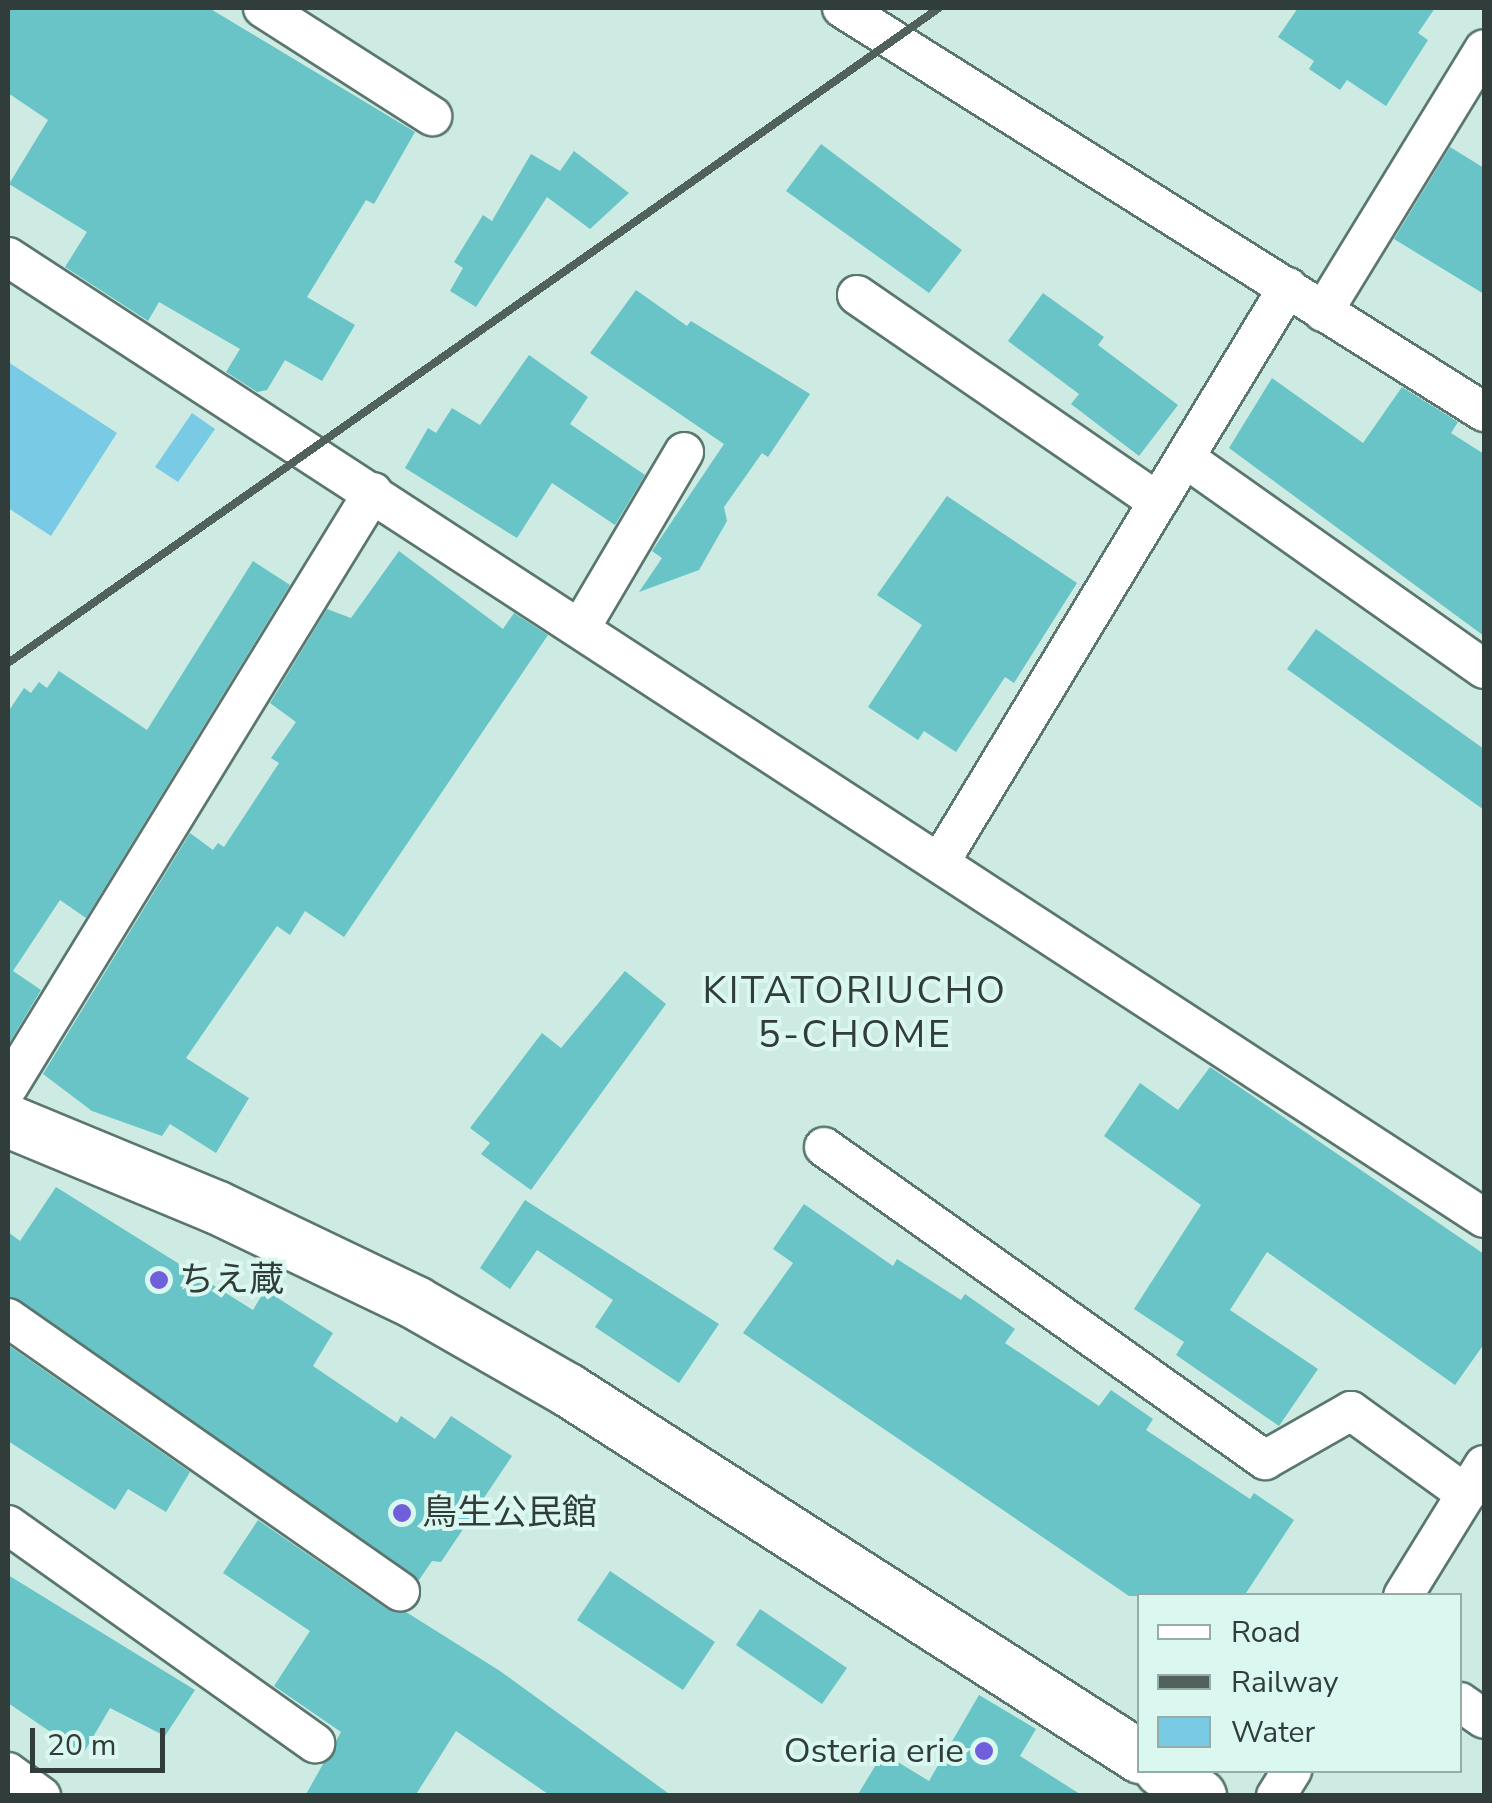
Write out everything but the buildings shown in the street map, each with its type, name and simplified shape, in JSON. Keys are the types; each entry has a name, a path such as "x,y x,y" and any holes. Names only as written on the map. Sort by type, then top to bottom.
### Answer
{"street":[{"path":"263,8 432,116"},
{"path":"842,8 1484,412"},
{"path":"1324,312 1481,62"},
{"path":"8,256 1484,1218"},
{"path":"940,862 1288,287"},
{"path":"858,295 1158,502"},
{"path":"581,627 684,452"},
{"path":"1185,458 1484,669"},
{"path":"373,492 9,1118 218,1208 433,1313 568,1390 1137,1754"},
{"path":"824,1147 1265,1460 1350,1412 1475,1480 1404,1593"},
{"path":"8,1318 400,1591"},
{"path":"8,1525 315,1743"},
{"path":"1462,1703 1484,1719"},
{"path":"8,1772 40,1796"},
{"path":"1166,1773 1200,1796"},
{"path":"1276,1796 1290,1773"}],"water":[{"path":"8,362 117,433 51,536 8,508"},
{"path":"192,413 215,429 178,482 155,467"}],"railway":[{"path":"8,663 939,8"}],"place":[{"name":"ちえ蔵","path":"159,1280"},
{"name":"鳥生公民館","path":"402,1513"},
{"name":"Osteria erie","path":"984,1751"}],"district":[{"name":"KITATORIUCHO 5-CHOME","path":"855,1013"}]}
